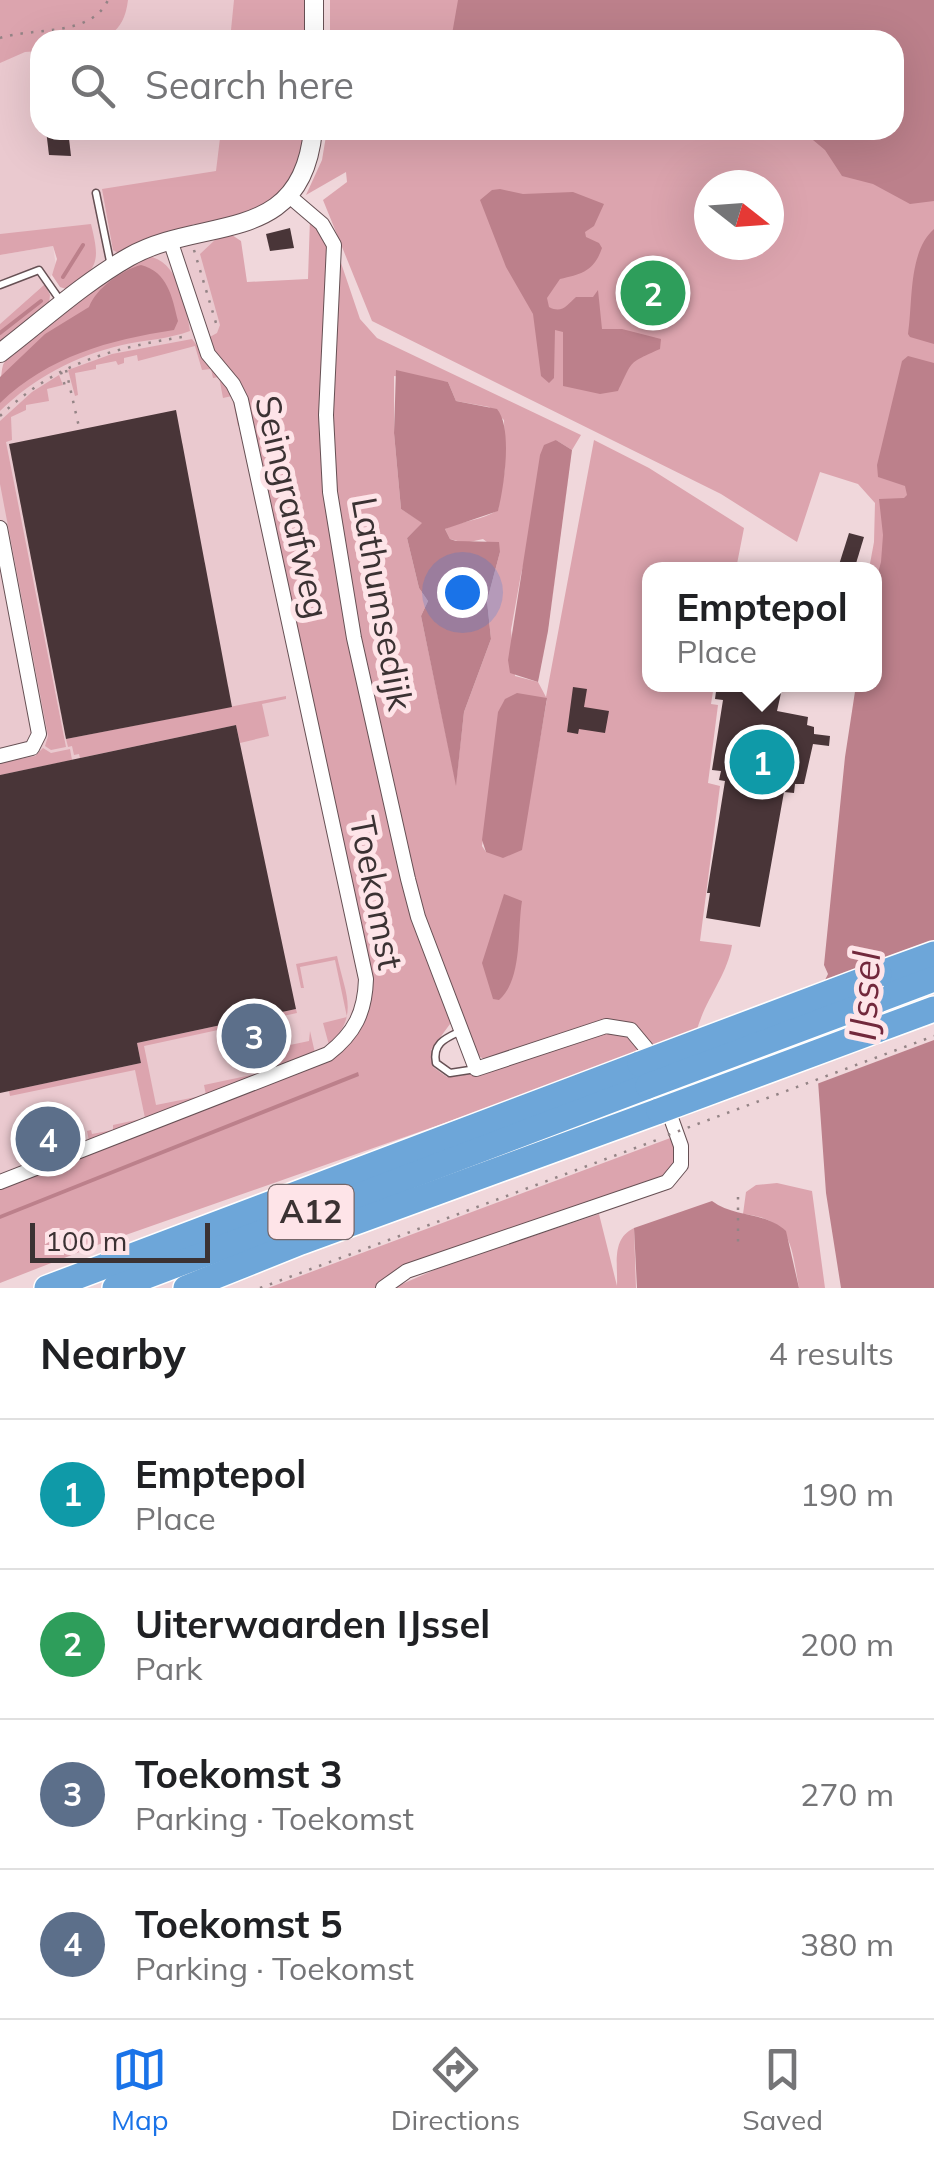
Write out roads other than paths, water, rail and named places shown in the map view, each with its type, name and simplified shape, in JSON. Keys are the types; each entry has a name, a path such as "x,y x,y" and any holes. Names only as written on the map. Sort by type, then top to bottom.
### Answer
{"highway":[{"name":"A12","path":"116,1288 934,954"},
{"name":"A12","path":"47,1288 644,1075 934,979"},
{"name":"A12","path":"186,1288 301,1242 664,1123 934,1008"}],"street":[{"path":"314,0 314,30"},
{"path":"0,354 131,255 170,240 242,226 261,218 288,195 306,163 311,140"},
{"name":"Lathumsedijk","path":"288,195 322,224 334,245 326,415 340,567 418,917 476,1068"},
{"name":"Seingraafweg","path":"170,240 208,354 241,400 301,682"},
{"path":"0,528 5,577 39,734 32,748 0,756"},
{"name":"Toekomst","path":"0,1182 326,1055 356,1026 364,1006 366,979 301,682"},
{"path":"384,1288 407,1271 661,1186 681,1165 681,1146 646,1048 630,1030 606,1026 476,1068"}],"lane":[{"path":"96,193 111,268"},
{"path":"0,285 39,270 63,304"},
{"path":"462,1031 436,1046 436,1062 450,1073 476,1068"}],"water":[{"path":"458,0 934,0 934,201 910,204 873,184 842,176 825,150 813,140 904,140 904,30 453,30"},
{"path":"500,189 523,194 573,192 604,204 594,226 585,232 602,248 595,262 581,273 560,279 547,298 549,307 561,309 576,297 593,297 598,290 602,329 622,329 661,339 660,349 633,364 618,391 600,394 563,386 563,332 555,330 554,378 549,383 541,376 533,314 506,267 480,200"},
{"path":"934,229 934,344 908,334 916,264"},
{"path":"141,265 163,279 178,321 174,330 103,345 59,362 0,403 0,377 45,334 89,307 110,281"},
{"name":"IJssel","path":"908,356 934,363 934,1288 841,1288 826,1193 818,1081 823,984 828,974 824,965 855,692 882,692 883,535 879,499 907,495 905,486 878,477 877,465 902,361"},
{"path":"396,370 448,382 456,401 497,409 505,430 505,473 498,511 445,529 450,539 456,541 499,542 500,552 487,601 491,639 464,712 456,786 421,616 428,601 419,588 407,538 422,523 401,509 394,433"},
{"path":"556,440 572,450 538,682 510,673 508,660 540,455 544,445"},
{"path":"517,693 547,698 522,850 503,858 486,852 482,840 498,712 505,699"},
{"path":"504,894 522,901 516,967 499,1000 493,999 482,963"},
{"path":"358,1072 359,1076 0,1219 0,1215"},
{"path":"712,1201 768,1220 786,1231 799,1288 637,1288 634,1228"}],"waterway":[{"path":"63,277 83,245"},
{"path":"0,333 41,301"}],"place":[{"name":"Uiterwaarden IJssel","path":"653,293"},
{"name":"Emptepol","path":"762,762"},
{"name":"Toekomst 3","path":"254,1036"},
{"name":"Toekomst 5","path":"48,1139"}]}
